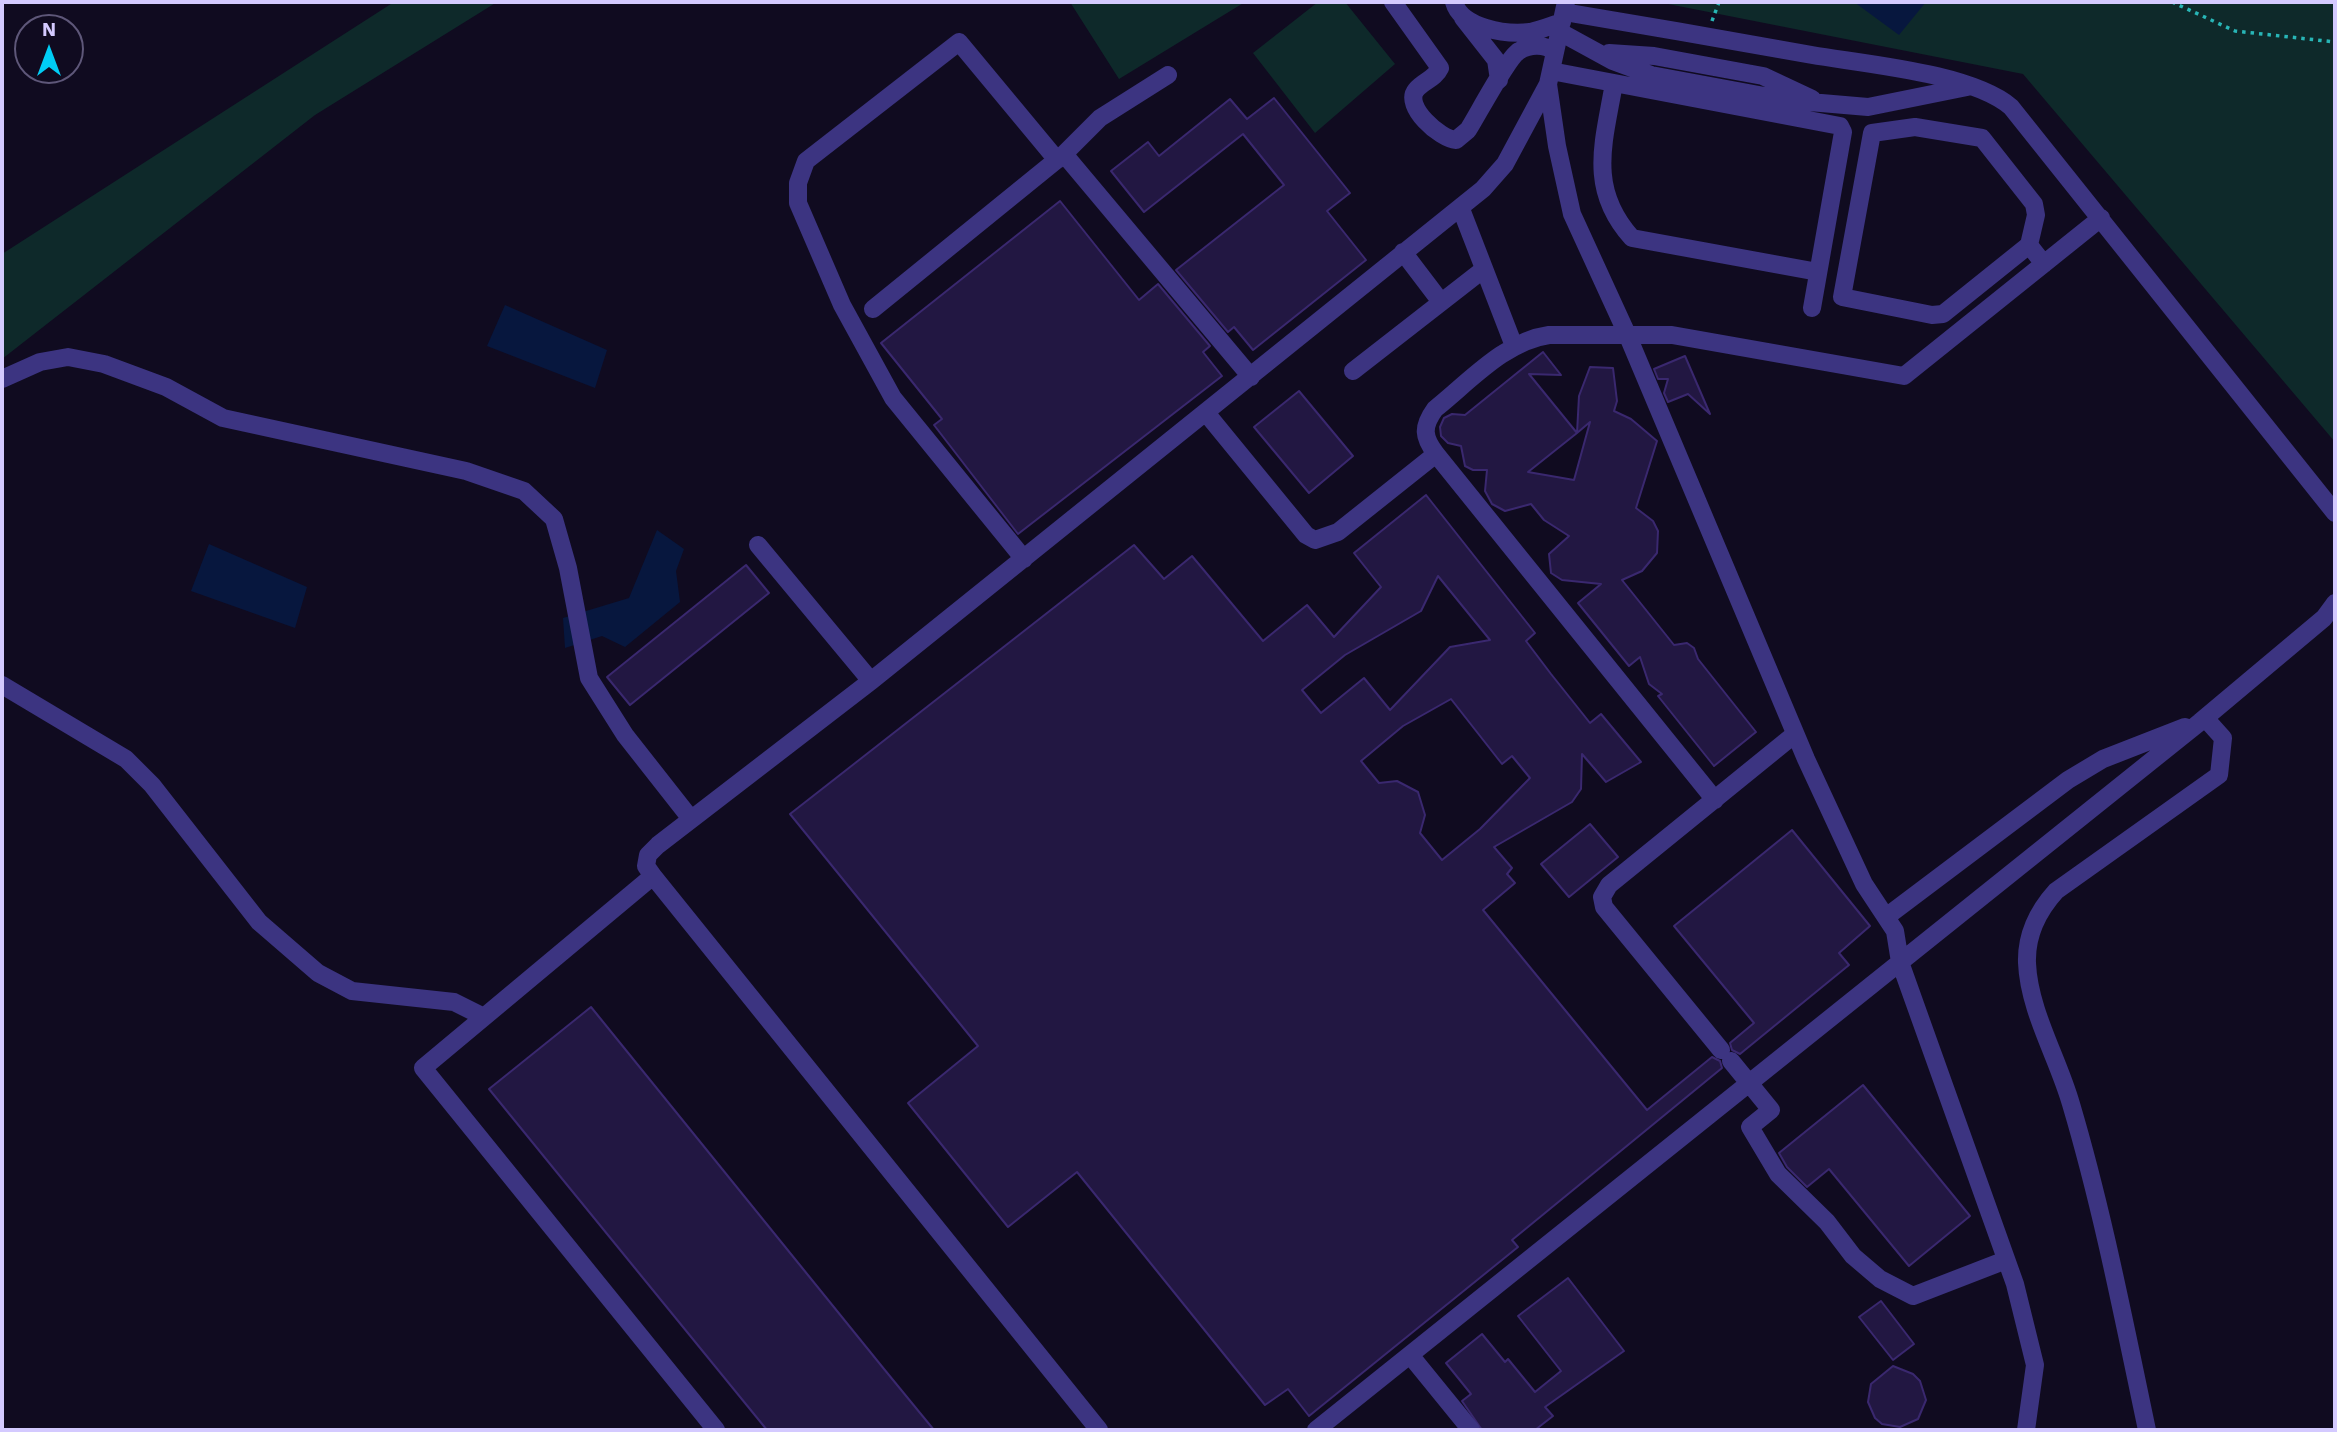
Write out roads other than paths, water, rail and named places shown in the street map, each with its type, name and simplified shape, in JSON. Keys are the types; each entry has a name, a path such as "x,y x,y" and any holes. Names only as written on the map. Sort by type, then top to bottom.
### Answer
{"lane":[{"path":"1393,2 1440,68 1415,91 1413,98 1417,109 1435,133 1446,139 1456,140 1468,130 1517,51 1533,46 1548,47 1555,52"},
{"path":"1454,2 1462,18 1496,60 1499,80"},
{"path":"1462,18 1472,24 1531,32 1563,17 1898,69 1974,86 1996,95 2011,107 2335,513"},
{"path":"1563,17 1597,52 1651,75 1846,108 1868,107 1974,86"},
{"path":"1099,1430 653,876 646,866 648,855 871,681 1207,414 1403,252 1461,209 1505,164 1549,77 1563,17"},
{"path":"1024,559 893,398 842,305 811,239 798,202 798,183 806,161 959,41 1251,377"},
{"path":"873,309 1061,157 1100,118 1168,75"},
{"path":"1549,77 1614,83 1840,126 1843,132 1812,308"},
{"path":"1549,77 1557,146 1572,214 1628,334 1796,734 1864,884 1895,931 1900,962 2006,1260 2035,1365 2026,1430"},
{"path":"1614,83 1600,167 1610,202 1632,238 1817,278 1844,289"},
{"path":"1915,127 1982,138 2034,204 2036,215 2029,245 1943,314 1932,315 1842,297 1872,133 1915,127"},
{"path":"1461,209 1514,346"},
{"path":"1715,800 1425,439 1424,430 1435,409 1514,346 1532,337 1549,335 1672,335 1905,376 2101,218"},
{"path":"2029,245 2043,264"},
{"path":"1403,252 1441,302"},
{"path":"1353,371 1484,269"},
{"path":"2,379 40,362 68,357 103,364 166,387 223,418 467,471 524,491 554,519 568,568 589,678 625,735 691,819"},
{"path":"1207,414 1306,535 1315,540 1338,532 1436,454"},
{"path":"758,545 871,681"},
{"path":"1316,1430 2203,720 2323,618 2335,603"},
{"path":"2,685 126,759 152,785 258,922 318,973 352,991 454,1002 484,1017"},
{"path":"1886,917 2068,779 2104,759 2203,720"},
{"path":"2147,1430 2105,1227 2070,1101 2030,987 2028,940 2045,904 2056,891 2219,775 2223,738 2203,720"},
{"path":"1796,734 1609,884 1602,897 1604,907 1771,1110 1750,1127 1777,1174 1827,1222 1853,1256 1880,1279 1913,1296 2006,1260"},
{"path":"653,876 423,1068 716,1430"},
{"path":"1410,1355 1471,1430"}],"water":[{"path":"1854,2 1926,2 1899,35"},
{"path":"505,305 607,350 595,388 487,346"},
{"path":"657,530 684,549 676,571 680,602 625,647 602,636 565,648 563,618 629,598"},
{"path":"209,544 307,587 295,628 191,591"}]}
